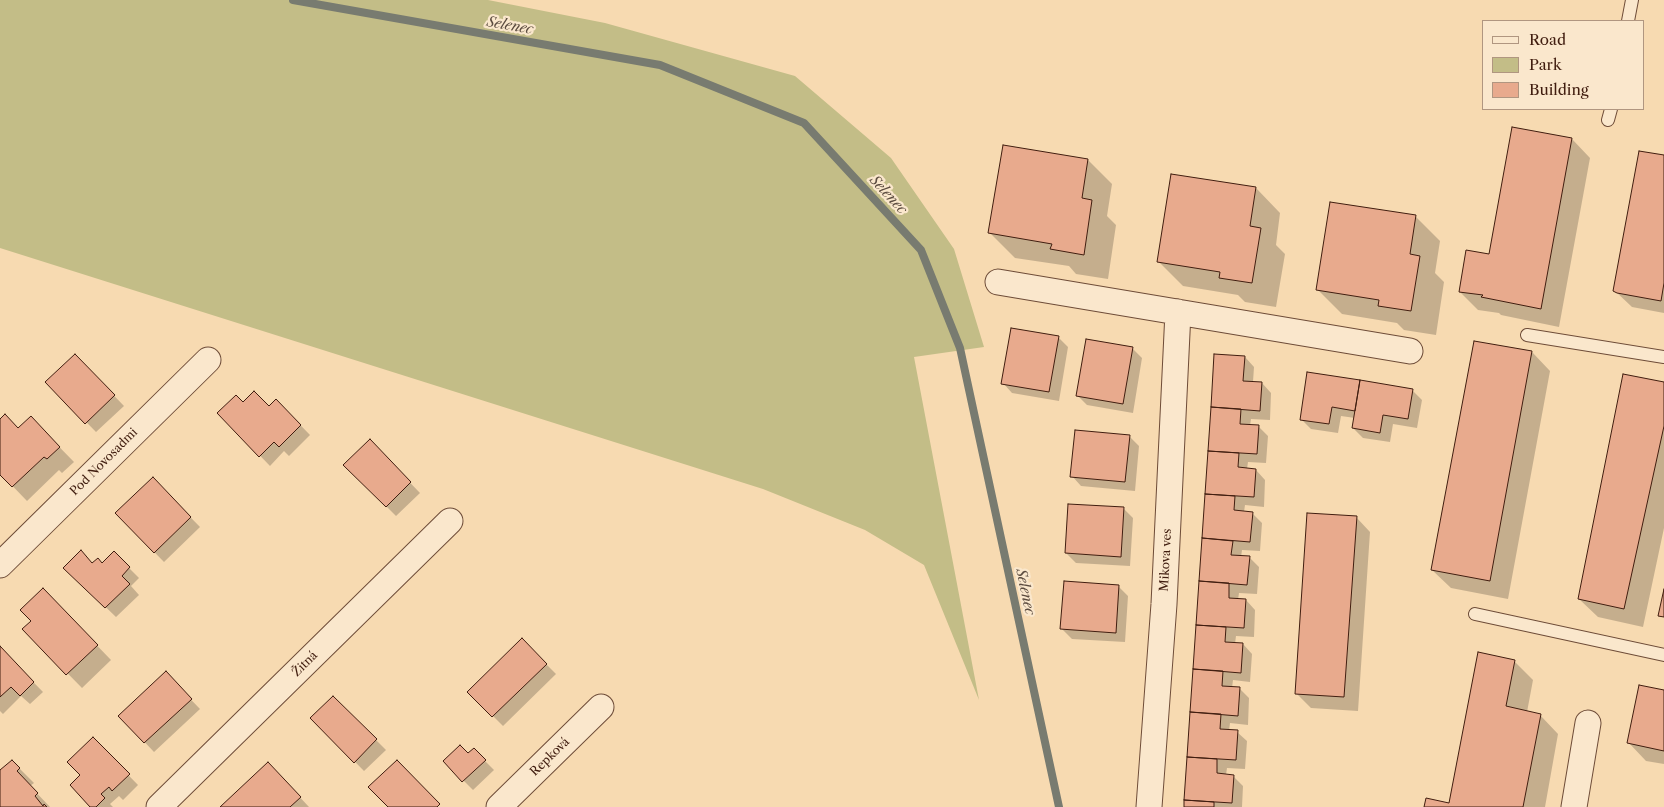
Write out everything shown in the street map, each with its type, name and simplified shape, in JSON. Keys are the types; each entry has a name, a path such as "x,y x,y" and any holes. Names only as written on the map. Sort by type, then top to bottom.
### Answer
{"street":[{"path":"998,282 1410,352"},
{"name":"Mikova ves","path":"1149,807 1164,604 1178,312"},
{"name":"Pod Novosadmi","path":"4,552 208,360"},
{"name":"Žitná","path":"159,807 450,521"},
{"name":"Repková","path":"499,807 601,706"},
{"path":"1574,807 1588,723"}],"lane":[{"path":"1628,20 1632,0"},
{"path":"1527,335 1664,357"},
{"path":"1475,614 1664,655"}],"green space":[{"path":"0,0 488,0 605,23 795,76 891,158 954,249 984,347 914,357 979,700 924,565 865,530 763,489 0,248"}],"building":[{"path":"1512,127 1572,138 1541,309 1481,297 1483,295 1459,292 1466,250 1489,254"},
{"path":"1003,145 1088,159 1082,198 1092,200 1084,255 1050,249 1052,244 988,233"},
{"path":"1639,151 1664,155 1664,283 1661,301 1613,291"},
{"path":"1171,174 1256,187 1250,226 1261,228 1252,283 1219,278 1220,272 1157,262"},
{"path":"1330,202 1416,215 1410,254 1420,256 1411,311 1378,306 1379,300 1316,290"},
{"path":"1011,328 1059,336 1049,392 1001,384"},
{"path":"1086,339 1133,347 1123,404 1076,396"},
{"path":"1474,341 1532,351 1490,581 1431,570"},
{"path":"75,354 115,395 85,424 45,382"},
{"path":"1214,354 1245,356 1243,381 1262,382 1260,411 1211,407"},
{"path":"1307,372 1360,380 1355,411 1332,407 1329,424 1300,420"},
{"path":"1623,374 1664,382 1664,426 1624,609 1578,599"},
{"path":"1360,380 1413,389 1408,419 1383,415 1380,433 1352,428"},
{"path":"254,391 269,406 276,399 301,425 279,447 274,442 259,457 217,413 236,395 243,402"},
{"path":"1211,407 1241,409 1240,424 1259,425 1257,454 1208,451"},
{"path":"5,414 18,428 31,416 60,447 47,459 44,457 12,487 0,475 0,419"},
{"path":"1075,430 1130,435 1125,482 1070,477"},
{"path":"370,439 411,482 386,507 343,465"},
{"path":"1208,451 1239,453 1238,467 1256,469 1254,497 1205,494"},
{"path":"153,477 191,517 154,553 115,513"},
{"path":"1205,494 1235,496 1234,510 1253,512 1250,542 1202,538"},
{"path":"1068,504 1124,507 1121,557 1065,553"},
{"path":"1307,513 1357,516 1344,697 1295,694"},
{"path":"1202,538 1233,541 1231,555 1250,556 1247,585 1199,581"},
{"path":"81,550 92,563 98,558 102,563 114,551 130,567 122,576 130,584 105,608 63,568"},
{"path":"1064,581 1119,585 1116,633 1060,629"},
{"path":"1199,581 1229,583 1229,598 1246,599 1244,628 1196,625"},
{"path":"43,588 98,645 66,675 22,629 31,621 20,610"},
{"path":"1664,589 1664,617 1658,616"},
{"path":"1196,625 1226,627 1225,642 1243,643 1241,673 1193,669"},
{"path":"522,638 547,664 492,717 467,692"},
{"path":"0,646 34,682 20,696 11,687 0,697"},
{"path":"1478,652 1515,660 1506,706 1541,714 1523,807 1424,807 1426,798 1449,803"},
{"path":"1193,669 1223,671 1222,686 1240,687 1238,716 1190,712"},
{"path":"166,671 192,699 144,743 118,716"},
{"path":"1639,685 1664,690 1664,751 1627,743"},
{"path":"333,696 377,739 354,763 310,718"},
{"path":"1190,712 1221,714 1220,729 1238,730 1236,760 1187,757"},
{"path":"93,737 130,774 112,791 109,787 101,794 105,798 96,807 90,807 70,785 80,775 67,762"},
{"path":"460,745 468,753 474,748 486,760 462,782 443,761"},
{"path":"1187,757 1217,759 1217,773 1234,775 1232,803 1184,800"},
{"path":"12,760 20,768 17,771 38,793 35,796 43,806 44,804 47,807 0,807 0,770"},
{"path":"397,760 440,804 437,807 388,807 368,787"},
{"path":"268,762 301,797 290,807 220,807"},
{"path":"1184,800 1214,802 1214,807 1184,807"}],"waterway":[{"name":"Selenec","path":"293,0 660,65 804,123 921,250 960,348 1059,807"}]}
